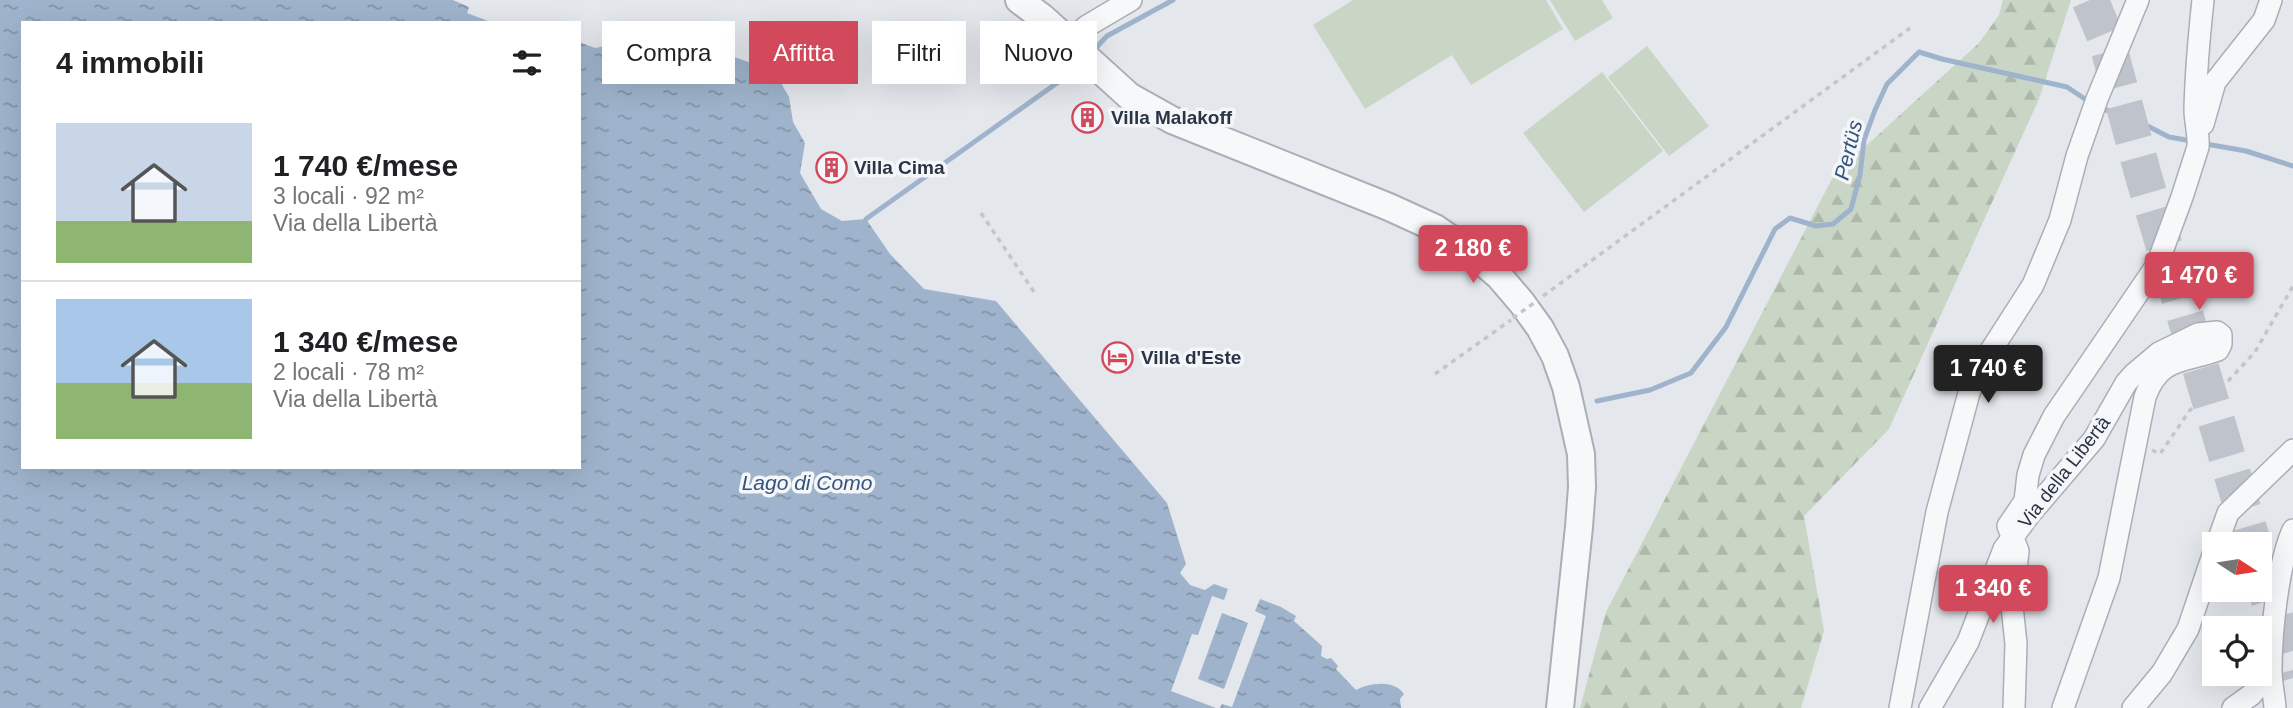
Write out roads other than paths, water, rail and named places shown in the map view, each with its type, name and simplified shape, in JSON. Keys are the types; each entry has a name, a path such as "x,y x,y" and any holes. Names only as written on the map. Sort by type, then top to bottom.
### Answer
{"street":[{"path":"1019,0 1045,21"},
{"path":"1095,21 1131,0"},
{"path":"1900,708 1937,512 1969,393 1981,366 2032,285 2060,219 2095,105 2138,0"},
{"path":"2199,136 2195,124 2196,58 2203,0"},
{"path":"2014,708 2016,644 2012,606 2018,551 2008,526 2025,501 2034,455 2054,416 2157,265 2182,197 2215,82 2264,20 2271,0"},
{"path":"1097,68 1129,96 1172,120 1390,207 1434,228 1499,275 1522,303 1555,356 1572,407 1581,454 1579,527 1560,708"},
{"name":"Via della Libertà","path":"1930,708 1968,642 2004,549 2029,515 2094,439 2134,374 2159,353 2198,334 2219,334 2221,344 2218,350 2164,367 2152,379 2145,397 2109,578 2063,708"},
{"path":"2221,532 2228,513 2293,450"},
{"path":"2272,659 2277,600 2288,542 2293,530"},
{"path":"2133,708 2162,673 2188,629 2202,588"},
{"path":"2272,680 2275,708"},
{"path":"2233,708 2258,686"}],"water":[{"name":"Lago di Como","path":"0,0 453,0 469,7 467,13 488,21 21,21 21,469 581,469 581,43 595,48 602,47 602,84 735,84 735,57 749,62 749,84 782,84 789,97 793,122 805,143 800,173 821,209 842,221 866,219 890,254 924,289 996,301 1167,503 1186,564 1180,573 1190,585 1205,590 1214,584 1228,589 1224,600 1212,596 1198,635 1192,634 1171,691 1216,708 0,708"},
{"path":"1260,599 1296,616 1294,621 1322,646 1321,656 1331,658 1338,666 1336,669 1356,690 1381,684 1400,689 1404,694 1400,699 1401,708 1220,708 1222,704 1232,707 1266,616 1255,611"},
{"path":"1222,613 1248,623 1224,689 1198,679"}],"waterway":[{"path":"1097,47 1107,36 1173,0"},
{"name":"Pertüs","path":"1597,401 1650,390 1691,373 1726,327 1775,229 1790,218 1816,226 1833,224 1851,209 1860,175 1864,140 1875,110 1887,84 1919,52 2067,87 2091,103"},
{"path":"866,219 1056,84"},
{"name":"Pertüs","path":"2100,108 2134,119 2169,137 2192,141"},
{"name":"Pertüs","path":"2206,144 2246,151 2293,166"}],"tunnel":[{"path":"2090,0 2106,38 2144,178 2249,532"},
{"path":"2270,602 2293,678"}],"place":[{"name":"Villa Malakoff","path":"1088,117"},
{"name":"Villa Cima","path":"831,167"},
{"name":"Villa d'Este","path":"1118,357"}]}
